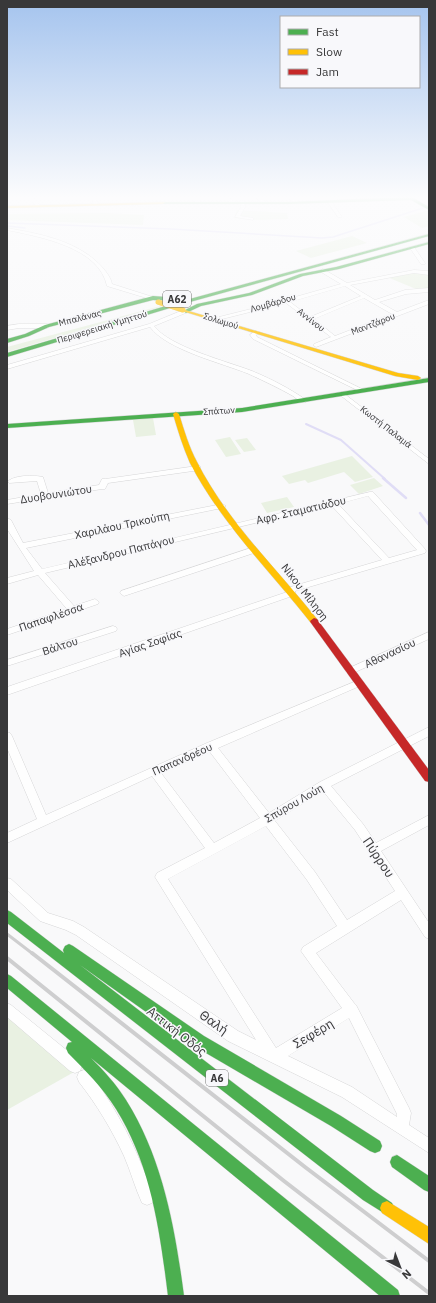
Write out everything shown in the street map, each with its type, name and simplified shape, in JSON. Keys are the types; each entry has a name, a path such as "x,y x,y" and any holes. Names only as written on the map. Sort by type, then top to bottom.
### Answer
{"main road":[{"name":"Περιφερειακή Υμηττού","path":"8,341 326,258"},
{"name":"Περιφερειακή Υμηττού","path":"7,355 188,301 346,258"},
{"path":"188,308 243,296 296,277 374,258"},
{"name":"Σολωμού","path":"159,300 222,316 316,346 403,371 427,380"},
{"name":"Μπαλάνας","path":"8,341 27,335 47,326 159,300"},
{"name":"Σολωμού","path":"188,308 257,332 397,374 427,380"},
{"name":"Σπάτων","path":"7,426 242,410 427,380"},
{"name":"Νίκου Μίληση","path":"176,414 184,445 197,468 235,526 291,592 429,778"},
{"path":"7,909 42,931"},
{"name":"Αττική Οδός","path":"7,916 368,1195 429,1236"},
{"path":"61,944 205,1045 258,1077 313,1106 375,1146"},
{"path":"7,980 392,1296"},
{"path":"7,984 107,1084 122,1105 143,1142 157,1183 164,1210 176,1296"},
{"path":"397,1162 429,1185"}],"street":[{"path":"90,258 97,262 109,280 109,285 159,300"},
{"path":"425,263 425,270"},
{"name":"Λομβάρδου","path":"222,316 286,301 344,284 425,270"},
{"path":"323,271 397,315"},
{"path":"374,302 414,291 429,290"},
{"path":"414,291 429,297"},
{"path":"309,319 364,296"},
{"name":"Αννίνου","path":"286,301 335,338"},
{"name":"Μαντζάρου","path":"316,346 429,302"},
{"path":"7,367 151,325 188,308"},
{"path":"151,325 156,332 183,347 250,373 304,401"},
{"path":"7,328 19,326 47,326"},
{"path":"257,332 253,335 255,338 363,391"},
{"name":"Κωστή Παλαμά","path":"342,394 429,462"},
{"name":"Δυοβουνιώτου","path":"7,502 102,487 104,481 197,468"},
{"path":"12,481 32,478 40,479 45,496"},
{"name":"Αφρ. Σταματιάδου","path":"235,526 370,494 422,551"},
{"path":"333,503 388,562"},
{"name":"Χαριλάου Τρικούπη","path":"21,546 182,512 222,506"},
{"path":"7,520 21,546 40,572 72,609"},
{"name":"Αλέξανδρου Παπάγου","path":"7,582 40,572 221,528 235,526"},
{"path":"124,593 254,550"},
{"name":"Αγίας Σοφίας","path":"7,691 291,592 422,551"},
{"name":"Παπαφλέσσα","path":"7,632 95,602"},
{"name":"Βάλτου","path":"7,663 112,629"},
{"name":"Αθανασίου","path":"350,671 429,635"},
{"name":"Παπανδρέου","path":"7,838 154,771 359,683"},
{"name":"Σπύρου Λούη","path":"274,1057 161,877 268,819 324,785 429,731"},
{"path":"7,736 43,822"},
{"path":"211,746 311,876 345,927"},
{"path":"154,771 212,849"},
{"name":"Πύρρου","path":"324,785 349,814 374,849 429,933"},
{"path":"374,849 429,820"},
{"name":"Θαλή","path":"8,882 19,896 44,917 69,925 80,931 233,1036 347,1092 429,1146"},
{"path":"402,893 307,951 352,1010 404,1113 402,1128"},
{"path":"7,1009 79,1070 109,1110 120,1129 134,1161 152,1213 159,1252 164,1296"},
{"name":"Σεφέρη","path":"274,1057 352,1010"}],"green space":[{"path":"421,271 429,274 429,288 416,289 387,277"},
{"path":"194,297 7,352 7,347"},
{"path":"153,418 156,435 136,437 133,420"},
{"path":"230,437 241,454 226,457 215,440"},
{"path":"247,438 256,450 244,452 235,440"},
{"path":"352,456 373,477 355,482 344,472 308,483 305,480 289,484 282,476"},
{"path":"374,478 383,486 359,494 350,485"},
{"path":"287,497 294,507 267,513 261,503"},
{"path":"7,1014 74,1072 7,1110"}],"waterway":[{"path":"306,424 341,440 385,479"},
{"path":"383,478 406,498"},
{"path":"420,513 429,525"}],"railway":[{"path":"7,934 33,954"},
{"path":"32,953 305,1167 429,1261"},
{"path":"7,958 284,1181 429,1293"}],"traffic: fast":[{"path":"7,355 188,301 346,258"},
{"path":"186,311 199,305 250,294 302,275 337,268 375,258"},
{"path":"7,341 27,335 47,326 153,298 166,299"},
{"path":"7,426 242,410 429,380"},
{"path":"7,916 368,1195 387,1208"},
{"path":"69,950 199,1041 336,1121 375,1146"},
{"path":"7,980 392,1296"},
{"path":"73,1048 116,1096 134,1126 144,1149 153,1173 165,1221 176,1296"},
{"path":"397,1162 429,1185"}],"traffic: slow":[{"path":"158,302 183,310"},
{"path":"184,310 397,375 418,378"},
{"path":"176,414 191,457 205,484 234,524 314,621"},
{"path":"387,1208 429,1236"}],"traffic: jam":[{"path":"314,621 429,778"}]}
